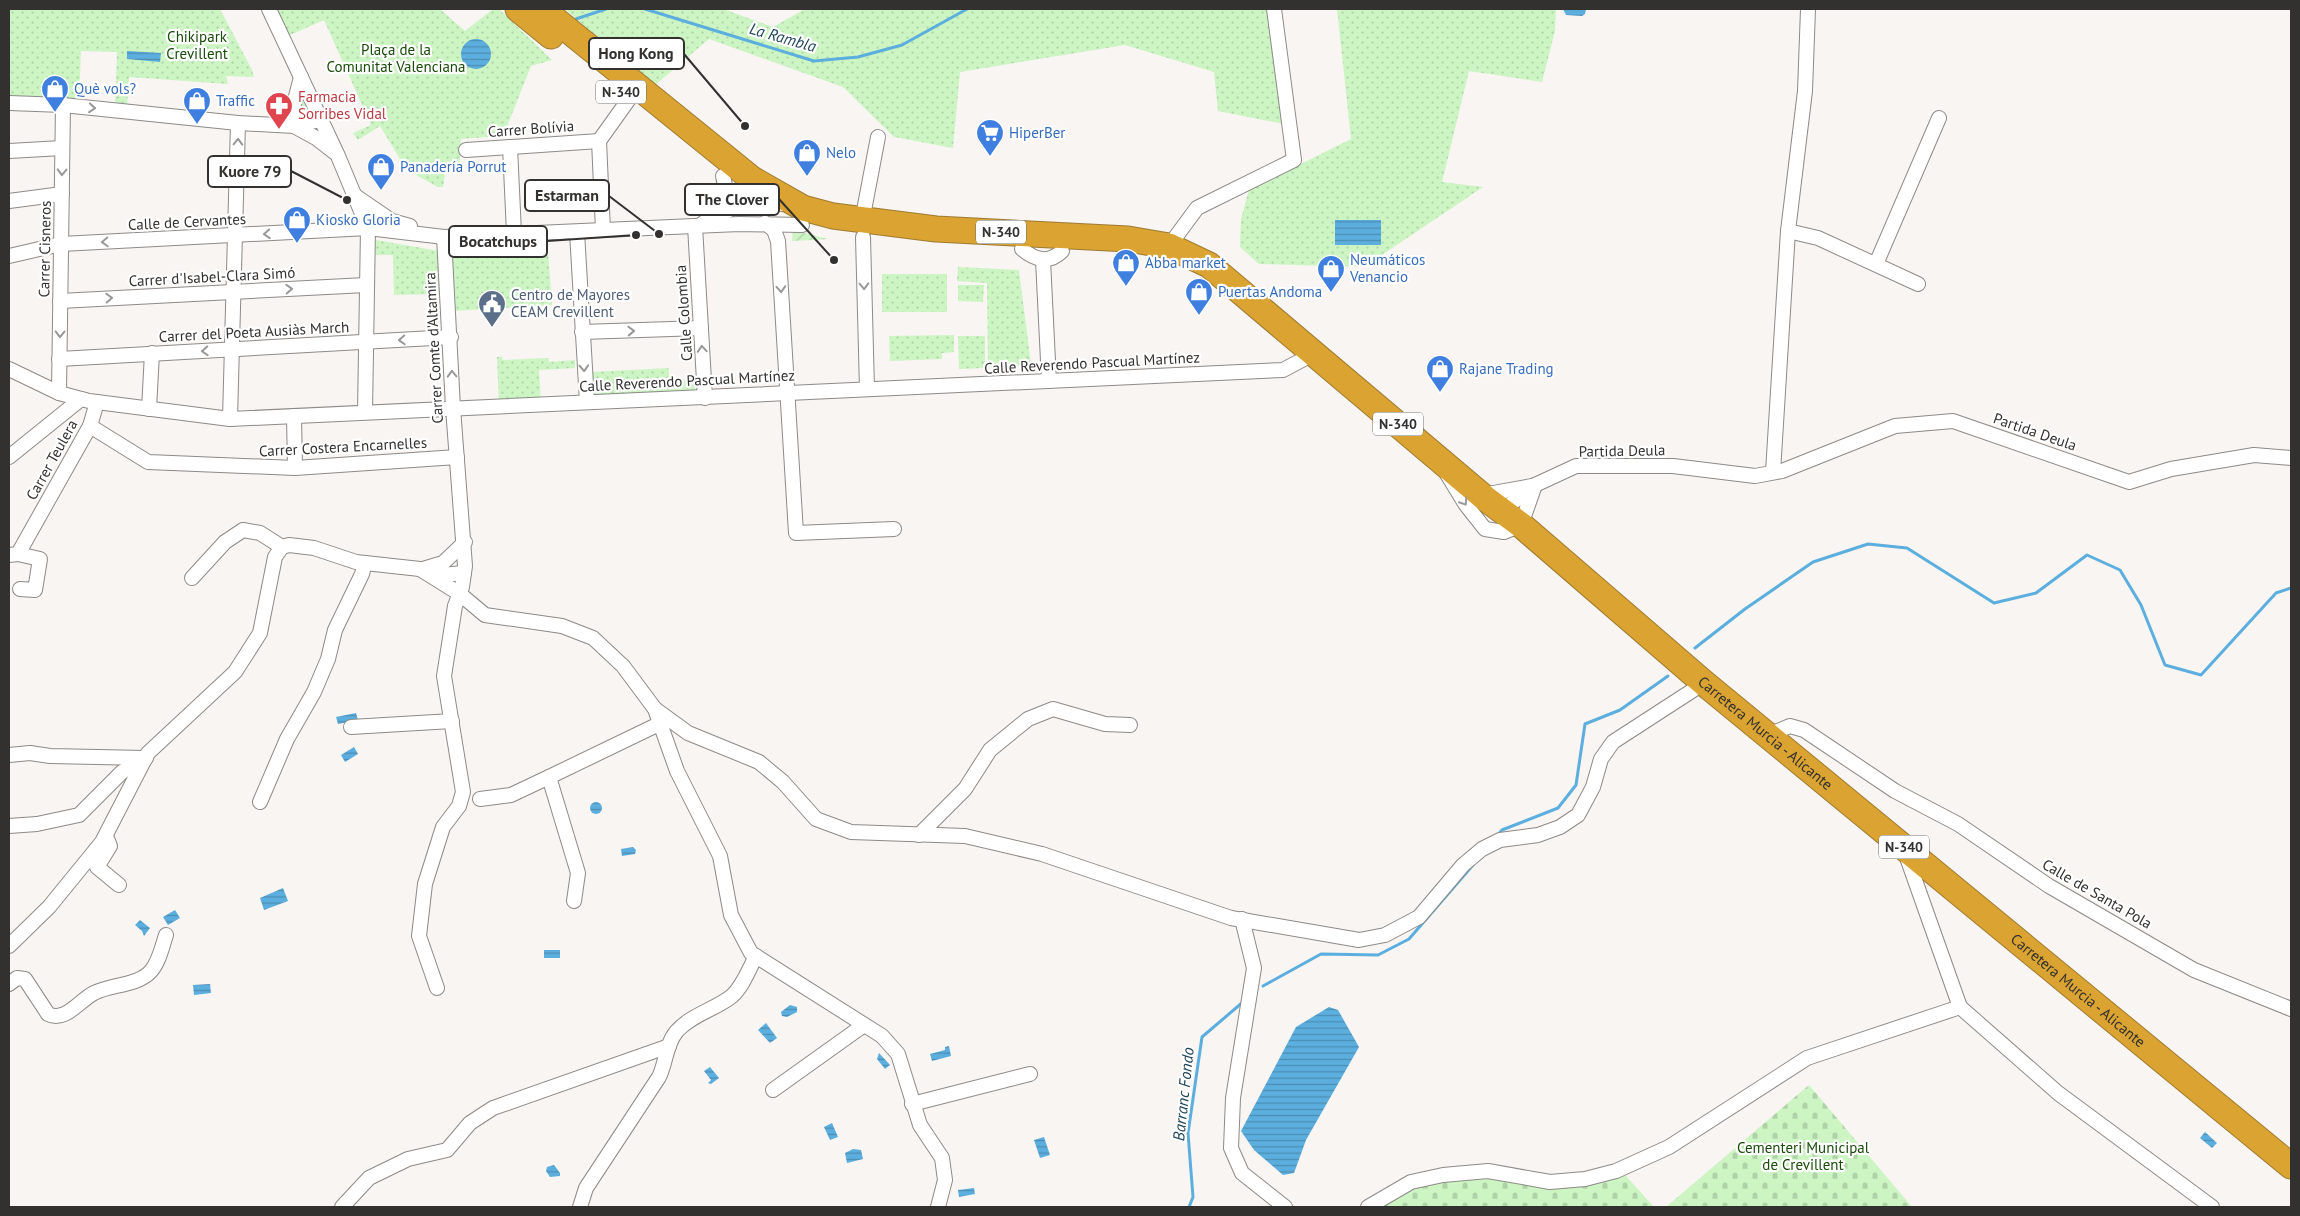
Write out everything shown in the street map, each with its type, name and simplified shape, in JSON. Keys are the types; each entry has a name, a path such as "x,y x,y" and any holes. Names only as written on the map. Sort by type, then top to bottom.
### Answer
{"highway":[{"name":"N-340","path":"518,9 723,176 753,189 803,216 863,229 1042,253 1126,254 1165,260 1207,273 1243,295"},
{"name":"N-340","path":"542,9 753,189"},
{"name":"N-340","path":"863,229 936,230 1128,239 1169,246 1209,265 1243,295"},
{"name":"Carretera Murcia - Alicante","path":"1243,295 1511,518 1704,683 2291,1166"}],"street":[{"path":"269,9 338,156 368,228 366,412"},
{"path":"1169,246 1196,208 1294,160 1274,9"},
{"path":"1773,472 1788,231 1805,91 1808,9"},
{"path":"294,126 292,112 301,77"},
{"path":"602,230 599,141 629,99"},
{"path":"9,103 63,105 238,123 294,126 320,120"},
{"name":"Carrer Cisneros","path":"59,393 63,105"},
{"path":"1876,264 1940,118"},
{"path":"230,419 235,292 238,123"},
{"path":"294,126 316,138 338,156"},
{"path":"867,390 863,229 878,137"},
{"name":"Carrer Bolívia","path":"466,150 599,141"},
{"path":"510,146 514,233"},
{"path":"9,151 62,148"},
{"path":"718,214 724,205 726,194 723,176"},
{"path":"695,226 718,214 753,189"},
{"path":"739,224 753,209 753,189"},
{"path":"9,200 62,194"},
{"path":"354,195 392,221 444,237"},
{"path":"368,228 444,237 765,223 803,216"},
{"path":"368,228 392,221"},
{"path":"765,223 774,230 778,241 796,533 894,529"},
{"name":"Calle Colombia","path":"695,226 705,398"},
{"name":"Calle de Cervantes","path":"9,256 61,244 368,228"},
{"path":"1788,231 1818,238 1918,284"},
{"path":"577,232 587,402"},
{"name":"Carrer Comte d'Altamira","path":"437,988 419,936 424,884 443,827 459,806 463,792 444,676 455,606 460,594 465,570 465,542 453,408 451,337 444,237"},
{"path":"1042,253 1049,381"},
{"name":"Carrer d'Isabel-Clara Simó","path":"60,301 366,285"},
{"path":"582,332 701,328"},
{"name":"Carrer del Poeta Ausiàs March","path":"59,359 451,337"},
{"name":"Calle Reverendo Pascual Martínez","path":"9,369 59,393 81,399 230,419 1284,370 1314,353"},
{"path":"149,409 152,354"},
{"path":"9,457 81,399"},
{"name":"Carrer Teulera","path":"13,555 90,426 96,402"},
{"path":"294,416 295,468"},
{"name":"Partida Deula","path":"1482,495 1535,485 1576,466 1673,466 1755,476 1782,471 1895,426 1953,421 2129,482 2172,468 2254,455 2291,458"},
{"name":"Carrer Costera Encarnelles","path":"90,426 148,462 295,468 458,457"},
{"path":"1426,448 1447,475 1466,506 1485,529 1504,532 1511,518 1535,485"},
{"name":"Partida Deula","path":"1511,518 1535,485"},
{"path":"192,578 225,542 244,530 260,534 282,547"},
{"path":"420,569 443,563 465,542"},
{"path":"9,826 37,824 79,815 122,772 146,758 182,721 235,672 260,633 275,557 282,547 289,545 314,548 365,563 420,569 441,575 465,570"},
{"path":"13,555 40,560 35,590 20,589"},
{"path":"260,802 287,739 314,692 328,659 335,630 362,574 365,563"},
{"path":"443,563 465,570"},
{"path":"420,569 460,594 485,615 562,626 593,638 623,666 655,709 677,771 720,856 731,914 742,939 751,952 882,1036 898,1054 920,1125 942,1158 945,1180 938,1207"},
{"path":"655,709 688,733 759,762 784,782 816,819 851,832 965,836 1042,854 1136,887 1242,919 1358,940 1385,934 1419,917 1463,865 1482,849 1500,840 1538,834 1560,827 1578,815 1593,787 1601,759 1614,742 1704,683"},
{"path":"919,835 965,789 990,750 1028,719 1053,709 1106,724 1130,725"},
{"path":"351,727 452,721"},
{"path":"480,799 511,795 661,723"},
{"name":"Calle de Santa Pola","path":"1768,735 1790,726 1804,730 1895,791 1958,824 2049,886 2194,970 2291,1009"},
{"path":"9,755 30,753 50,756 146,758"},
{"path":"9,946 49,907 106,836 146,758"},
{"path":"549,778 578,874 574,901"},
{"path":"106,836 110,846 97,867 119,885"},
{"path":"1903,846 1960,1008 2058,1093 2212,1207"},
{"path":"1242,919 1254,968 1233,1098 1231,1148 1242,1173 1285,1207"},
{"path":"9,984 17,978 24,979 48,1014 61,1016 93,993 146,975 155,964 166,935"},
{"path":"580,1207 586,1188 659,1077 672,1037 682,1026 732,995 741,985 756,956"},
{"path":"1368,1207 1411,1182 1444,1175 1488,1171 1550,1182 1585,1179 1616,1171 1669,1147 1807,1058 1960,1008"},
{"path":"773,1090 864,1025"},
{"path":"342,1207 369,1178 408,1159 447,1150 470,1123 494,1108 669,1046"},
{"path":"912,1104 1030,1074"}],"green space":[{"name":"Chikipark Crevillent","path":"9,9 220,9 254,77 226,76 228,84 129,77 127,106 115,105 117,52 81,51 79,103 9,96"},
{"name":"Plaça de la Comunitat Valenciana","path":"276,9 440,9 465,31 493,9 499,9 552,60 531,66 504,134 501,136 461,139 459,174 445,174 443,187 438,187 414,174 404,163 401,165 398,161 400,159 380,126 358,140 353,133 371,125 324,20 288,36"},
{"path":"565,9 723,9 773,27 805,9 1267,9 1284,124 1218,111 1214,72 1125,45 960,72 953,148 894,137 843,87 709,39 654,86"},
{"path":"1337,9 1556,9 1555,31 1542,82 1469,71 1442,182 1483,187 1364,267 1259,264 1240,247 1241,219 1249,190 1351,139"},
{"path":"300,95 304,95 311,117 295,118"},
{"path":"793,230 828,239 792,241"},
{"path":"547,238 552,305 454,311 449,245"},
{"path":"376,240 439,251 442,294 394,295 393,255 375,255"},
{"path":"958,267 1019,270 1031,365 988,367 987,283 957,281"},
{"path":"882,274 947,274 947,312 882,312"},
{"path":"958,285 984,285 983,302 958,301"},
{"path":"954,335 954,352 942,353 942,359 890,361 889,336"},
{"path":"958,336 985,336 985,368 959,369"},
{"path":"497,357 502,357 503,360 548,358 549,362 575,360 575,368 539,370 541,403 499,405"},
{"path":"669,368 669,381 695,380 695,392 594,396 592,372"},
{"name":"Cementeri Municipal de Crevillent","path":"1809,1085 1912,1207 1666,1207"},
{"path":"1621,1175 1626,1176 1654,1207 1379,1207 1408,1189 1441,1180 1479,1177 1562,1188"}],"water":[{"path":"1563,9 1586,9 1585,14 1582,16 1566,15"},
{"path":"476,39 487,43 491,54 487,65 476,69 465,65 461,54 465,43"},
{"path":"127,51 161,53 160,62 127,59"},
{"path":"1335,220 1381,220 1381,245 1335,245"},
{"path":"356,713 358,720 338,724 336,717"},
{"path":"354,747 358,754 345,762 341,755"},
{"path":"596,802 602,808 596,814 590,808"},
{"path":"633,847 636,850 635,854 622,856 621,849"},
{"path":"283,888 288,901 264,910 260,898"},
{"path":"175,910 180,918 168,925 163,917"},
{"path":"140,920 150,928 144,936 142,931 135,925"},
{"path":"544,950 560,950 560,958 544,958"},
{"path":"210,984 211,993 194,995 193,985"},
{"path":"790,1005 797,1007 797,1012 787,1017 782,1016 781,1012"},
{"path":"1329,1007 1338,1010 1359,1047 1306,1140 1294,1173 1283,1175 1254,1150 1241,1131 1296,1027"},
{"path":"766,1023 777,1038 770,1043 758,1030"},
{"path":"949,1046 951,1056 932,1061 930,1054 945,1050 945,1047"},
{"path":"879,1053 890,1065 885,1069 877,1059"},
{"path":"710,1067 719,1078 711,1084 708,1083 711,1080 704,1071"},
{"path":"832,1123 838,1137 830,1140 824,1127"},
{"path":"2205,1132 2217,1143 2212,1148 2200,1138"},
{"path":"1044,1137 1050,1155 1040,1158 1034,1140"},
{"path":"853,1149 861,1150 863,1159 847,1163 845,1153"},
{"path":"554,1165 560,1176 550,1177 546,1171 547,1167"},
{"path":"974,1188 975,1194 959,1197 958,1190"}],"waterway":[{"name":"La Rambla","path":"576,19 606,9"},
{"name":"La Rambla","path":"645,9 814,61 858,57 902,45 967,9"},
{"path":"1695,648 1745,609 1813,562 1868,544 1907,548 1994,603 2036,593 2087,555 2120,570 2141,605 2165,665 2201,675 2276,593 2291,588"},
{"path":"1496,837 1502,830 1558,808 1576,785 1585,724 1620,710 1668,676"},
{"path":"1263,986 1321,954 1378,955 1409,939 1473,865"},
{"name":"Barranc Fondo","path":"1189,1207 1193,1197 1188,1133 1202,1037 1243,1002"}],"place":[{"name":"Què vols?","path":"55,113"},
{"name":"Traffic","path":"197,125"},
{"name":"Hong Kong","path":"745,126"},
{"name":"Farmacia Sorribes Vidal","path":"279,130"},
{"name":"HiperBer","path":"990,157"},
{"name":"Nelo","path":"807,177"},
{"name":"Panadería Porrut","path":"381,191"},
{"name":"Kuore 79","path":"347,200"},
{"name":"Estarman","path":"659,234"},
{"name":"Bocatchups","path":"636,235"},
{"name":"Kiosko Gloria","path":"297,244"},
{"name":"The Clover","path":"834,260"},
{"name":"Abba market","path":"1126,287"},
{"name":"Neumáticos Venancio","path":"1331,293"},
{"name":"Puertas Andoma","path":"1199,316"},
{"name":"Centro de Mayores CEAM Crevillent","path":"492,328"},
{"name":"Rajane Trading","path":"1440,393"}]}
